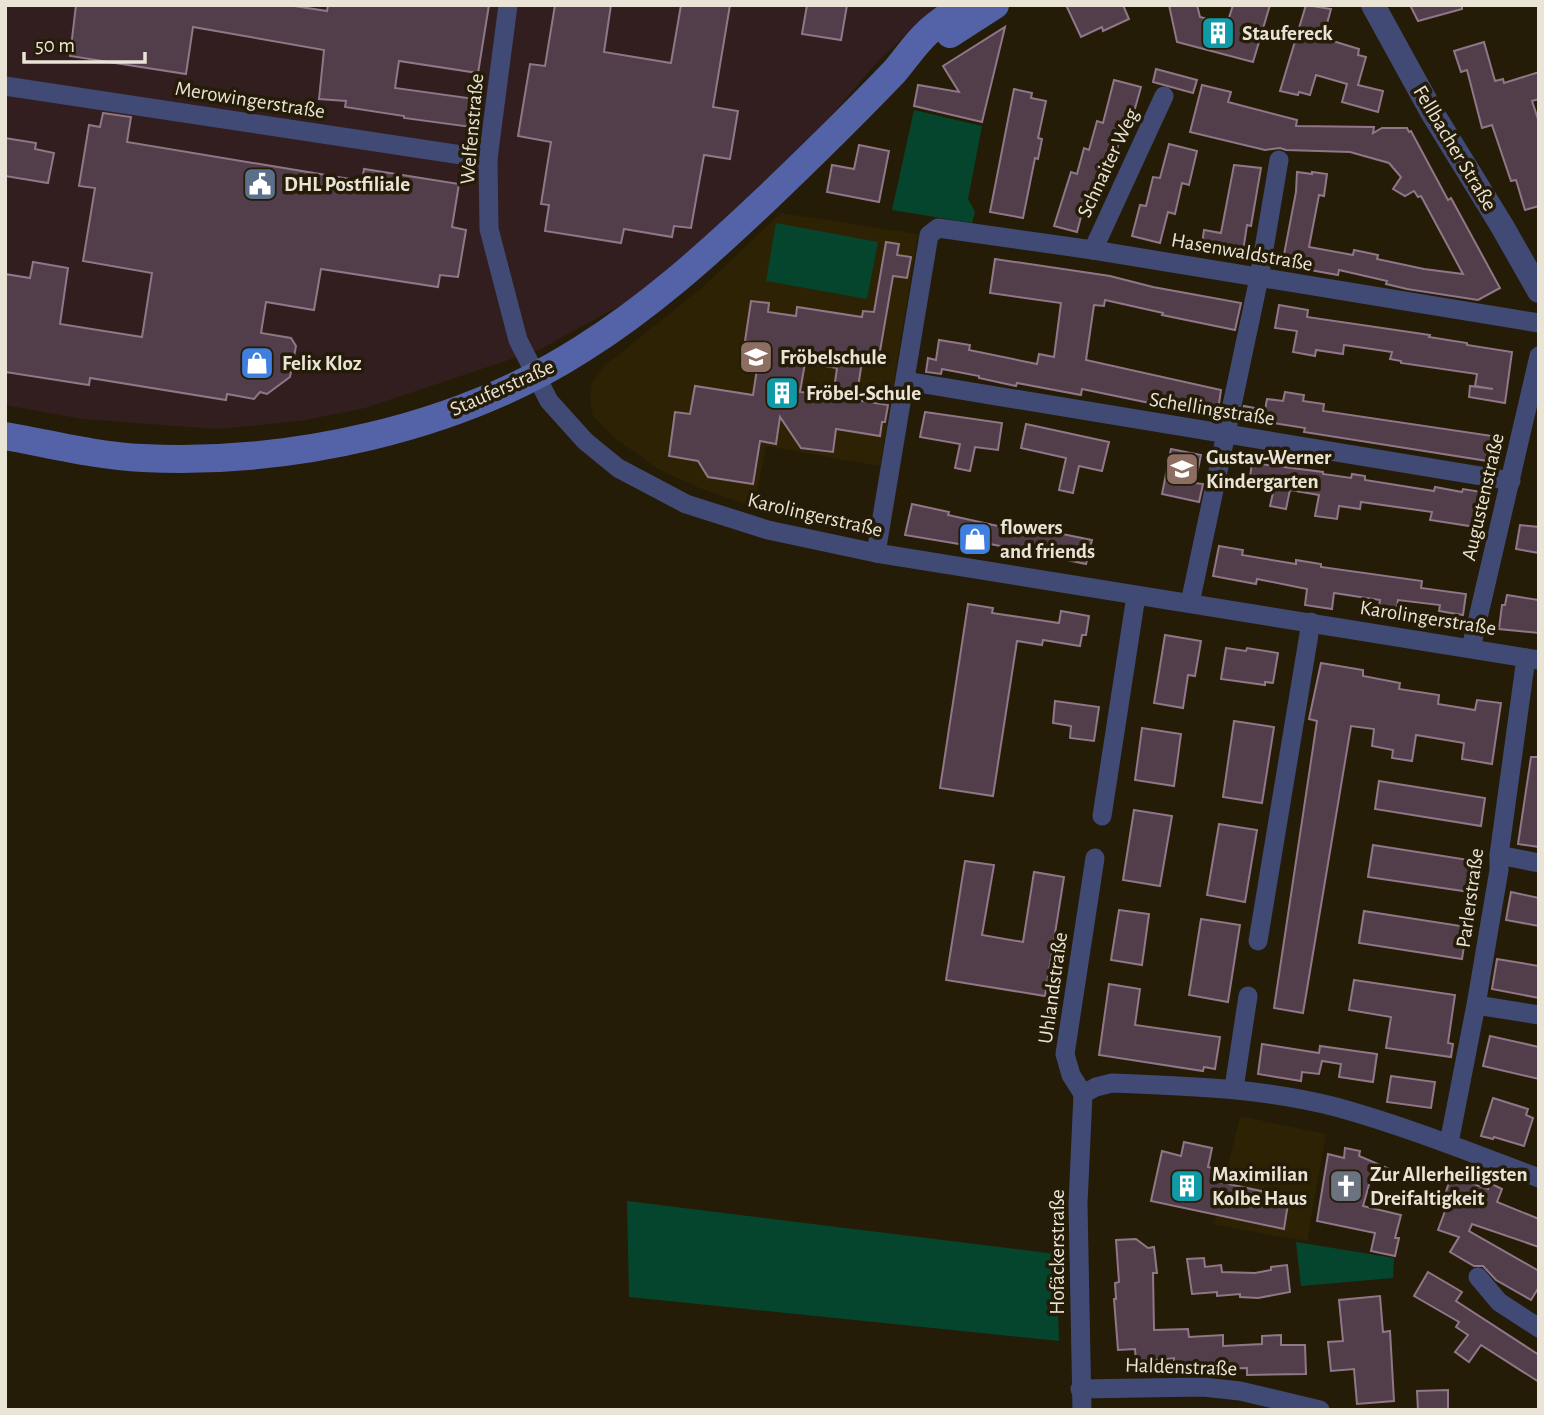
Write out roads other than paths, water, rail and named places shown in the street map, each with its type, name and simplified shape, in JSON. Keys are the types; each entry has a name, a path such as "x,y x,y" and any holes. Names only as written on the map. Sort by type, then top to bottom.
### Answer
{"main road":[{"name":"Stauferstraße","path":"5,436 139,458 233,459 324,446 400,428 452,412 535,375 580,351 673,284 765,200 895,70 928,33 963,5"},
{"name":"Stauferstraße","path":"895,70 995,5"}],"street":[{"name":"Welfenstraße","path":"508,5 488,159 489,229 518,340 535,375"},
{"name":"Fellbacher Straße","path":"1373,5 1433,114 1503,226 1539,290"},
{"name":"Merowingerstraße","path":"5,86 488,159"},
{"name":"Schnaiter Weg","path":"1093,250 1164,96"},
{"path":"1190,603 1259,278 1279,160"},
{"name":"Hasenwaldstraße","path":"906,381 929,235 938,228 1093,250 1539,323"},
{"name":"Augustenstraße","path":"1471,648 1539,356"},
{"name":"Karolingerstraße","path":"535,375 554,408 585,441 618,468 703,510 768,530 876,553 1532,659"},
{"path":"876,553 906,381"},
{"name":"Schellingstraße","path":"906,381 1511,481"},
{"path":"1102,816 1136,596"},
{"path":"1258,941 1311,622"},
{"name":"Parlerstraße","path":"1449,1143 1476,1005 1532,659"},
{"path":"1499,855 1539,863"},
{"name":"Uhlandstraße","path":"1083,1094 1072,1075 1065,1054 1095,858"},
{"path":"1234,1088 1248,996"},
{"path":"1476,1005 1539,1015"},
{"path":"1083,1094 1112,1083 1234,1088 1335,1107 1449,1143 1539,1178"},
{"name":"Hofäckerstraße","path":"1082,1410 1079,1204 1083,1094"},
{"path":"1478,1277 1499,1303 1539,1328"},
{"name":"Haldenstraße","path":"1080,1389 1203,1387 1240,1391 1320,1410"}],"place":[{"name":"Staufereck","path":"1218,33"},
{"name":"DHL Postfiliale","path":"260,184"},
{"name":"Fröbelschule","path":"756,357"},
{"name":"Felix Kloz","path":"257,363"},
{"name":"Fröbel-Schule","path":"782,393"},
{"name":"Gustav-Werner Kindergarten","path":"1182,469"},
{"name":"flowers and friends","path":"975,539"},
{"name":"Maximilian Kolbe Haus","path":"1187,1186"},
{"name":"Zur Allerheiligsten Dreifaltigkeit","path":"1346,1186"}]}
